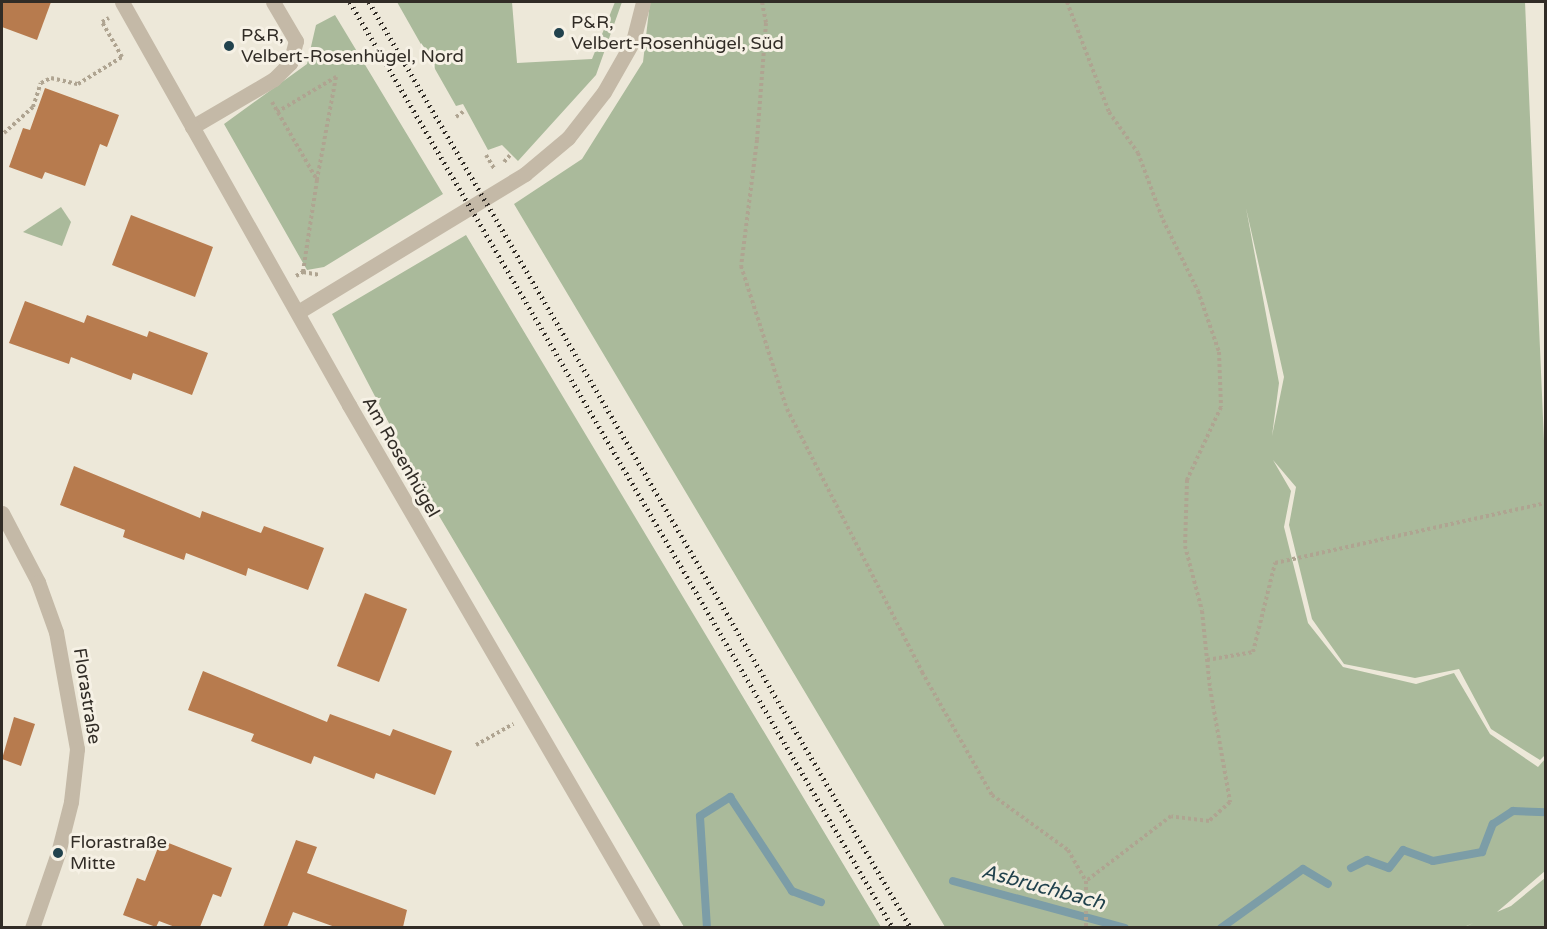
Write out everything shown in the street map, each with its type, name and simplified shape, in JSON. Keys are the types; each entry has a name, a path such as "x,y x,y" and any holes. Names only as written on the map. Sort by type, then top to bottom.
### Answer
{"street":[{"name":"Am Rosenhügel","path":"122,2 529,715 653,927"},
{"path":"192,127 262,86 290,63 296,41 273,2"},
{"path":"298,312 525,174 568,138 604,92 633,41 643,2"},
{"name":"Florastraße","path":"2,513 38,582 56,632 77,749 71,802 58,853 32,927"}],"path":[{"path":"762,2 766,23 757,140 741,266 787,409 922,672 992,795 1068,850 1086,881 1086,927"},
{"path":"1067,2 1108,112 1138,153 1162,220 1198,291 1219,352 1221,407 1187,480 1185,546 1202,611 1207,660 1230,802 1209,821 1171,816 1086,881"},
{"path":"4,133 33,107 41,83 51,78 78,84 122,57"},
{"path":"277,112 336,77 303,272"},
{"path":"262,86 317,180"},
{"path":"456,117 463,112"},
{"path":"486,155 496,173"},
{"path":"1207,660 1252,652 1275,563 1545,503"},
{"path":"476,745 529,715"}],"green space":[{"path":"397,2 512,2 517,63 592,59 615,2 622,2 596,75 518,161 502,145 488,150 463,104 456,106"},
{"path":"650,2 1525,2 1546,487 1546,754 1540,760 1491,729 1459,669 1415,678 1344,664 1312,619 1289,525 1296,487 1273,460 1291,491 1284,527 1308,623 1343,667 1416,684 1454,673 1490,734 1538,767 1545,759 1545,871 1497,912 1511,906 1545,878 1545,927 1465,927 1473,923 1462,928 945,927 514,204 582,159 643,62","holes":["1246,208 1284,377 1272,436 1279,383"]},
{"path":"335,15 443,194 324,267 307,270 224,124 307,64 316,25"},
{"path":"61,207 71,222 62,246 23,232"},
{"path":"466,235 881,927 684,927 426,494 332,314"}],"building":[{"path":"2,2 51,2 37,40 2,27"},
{"path":"45,88 119,115 107,147 100,144 85,186 45,172 42,179 9,167 23,128 30,130"},
{"path":"131,215 213,247 195,297 112,265"},
{"path":"25,301 84,323 87,315 147,337 149,331 208,353 192,395 133,373 131,380 71,357 69,364 9,343"},
{"path":"74,466 200,518 202,511 261,533 264,526 324,548 308,590 248,568 246,576 186,553 184,560 123,537 125,530 60,505"},
{"path":"365,593 407,609 379,682 337,666"},
{"path":"203,671 327,722 330,714 390,736 393,729 452,751 435,795 376,773 374,779 314,756 311,764 251,741 254,734 188,710"},
{"path":"14,717 35,724 21,766 2,759"},
{"path":"161,840 232,868 221,897 213,894 200,927 175,927 159,921 156,927 123,915 137,878 145,881"},
{"path":"296,840 317,847 307,873 407,910 403,927 335,927 293,912 287,927 263,927"}],"waterway":[{"name":"Asbruchbach","path":"707,928 700,816 730,797 792,891 821,902"},
{"name":"Asbruchbach","path":"1351,868 1367,860 1389,868 1403,850 1433,861 1482,852 1493,824 1513,811 1546,812"},
{"name":"Asbruchbach","path":"1221,928 1303,869 1328,884"},
{"name":"Asbruchbach","path":"953,881 1125,928"}],"railway":[{"path":"350,2 893,928"},
{"path":"369,2 911,928"}],"place":[{"name":"P&R, Velbert-Rosenhügel, Süd","path":"559,33"},
{"name":"P&R, Velbert-Rosenhügel, Nord","path":"229,46"},
{"name":"Florastraße Mitte","path":"58,853"}]}
